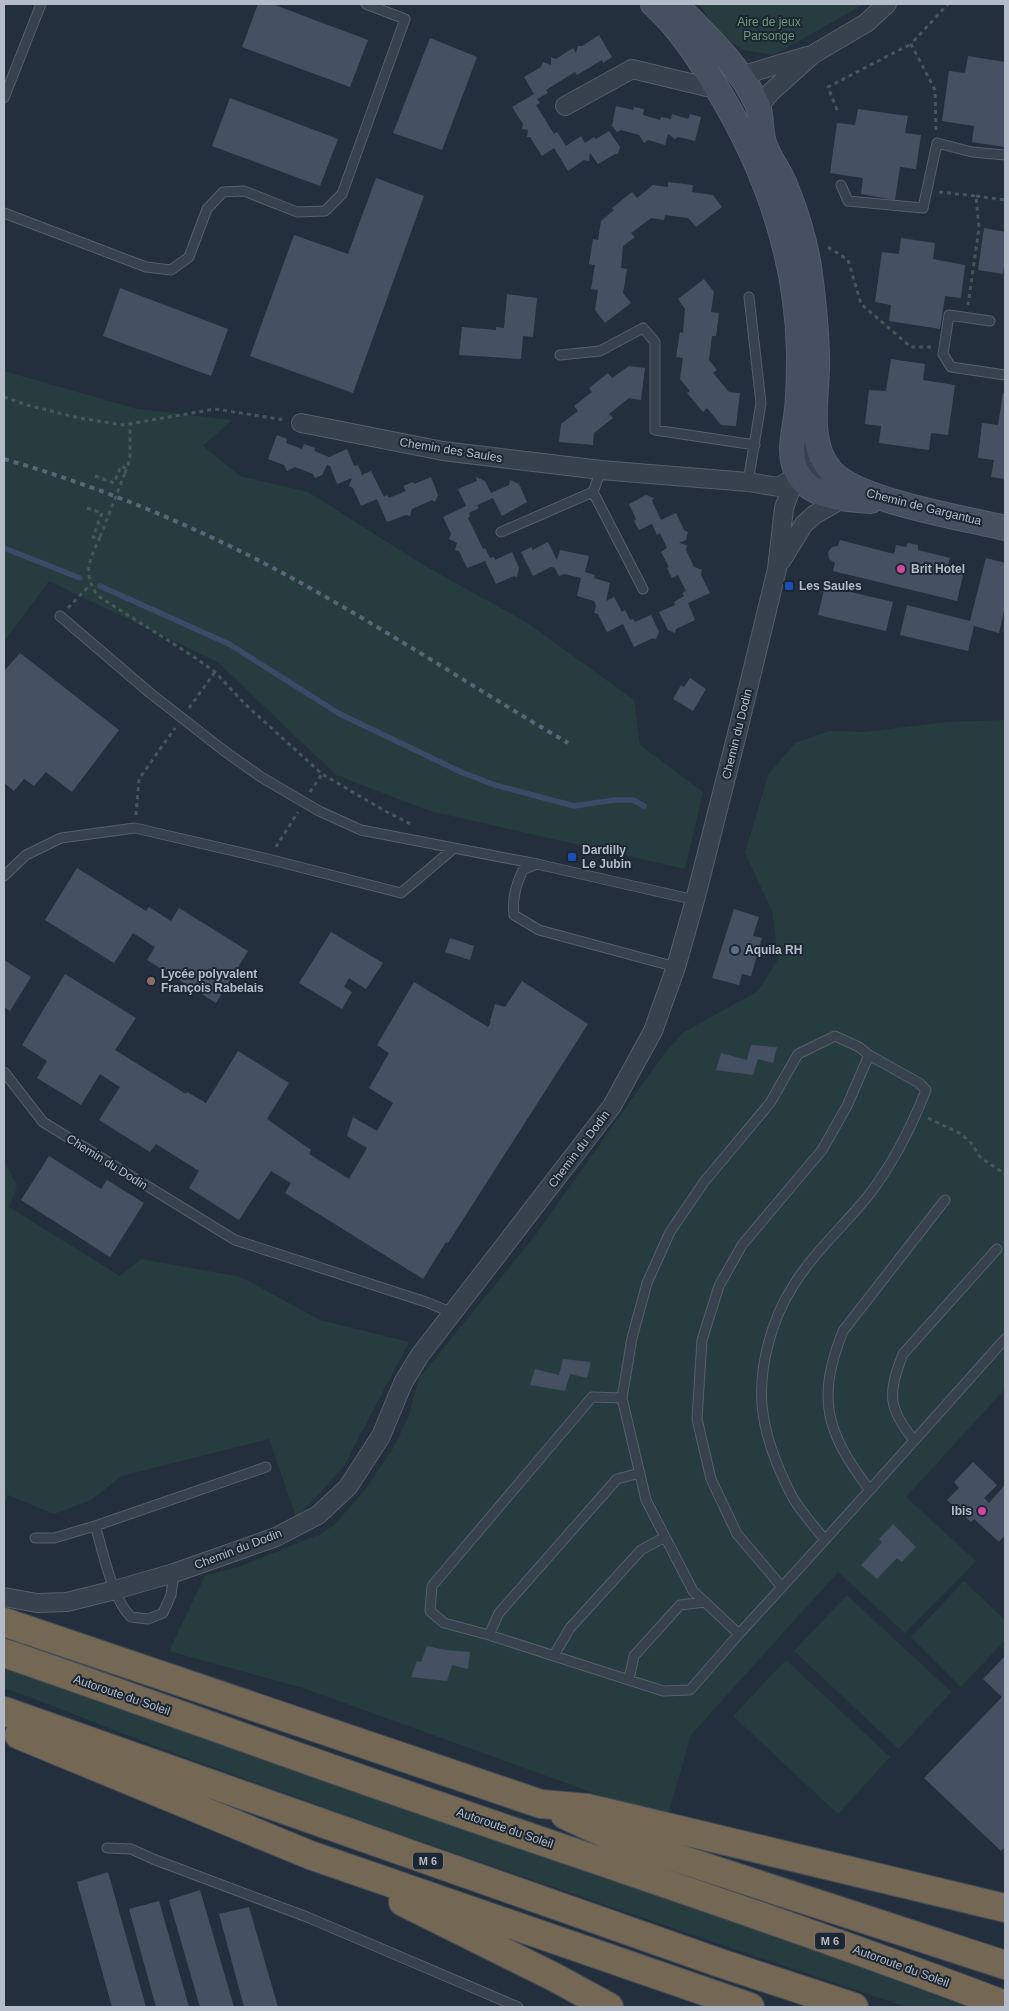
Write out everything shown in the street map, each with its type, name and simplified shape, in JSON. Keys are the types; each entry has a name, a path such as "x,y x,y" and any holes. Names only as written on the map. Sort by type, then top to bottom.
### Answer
{"highway":[{"path":"4,1622 541,1804 613,1837 1005,1965"},
{"name":"Autoroute du Soleil","path":"4,1653 432,1804 681,1888 1005,2004"},
{"name":"M 6","path":"4,1711 710,1960 854,2007"},
{"path":"4,1728 310,1855 750,2007"},
{"path":"541,1804 588,1808 1005,1908"},
{"path":"310,1855 554,1977 609,2007"}],"street":[{"path":"653,4 687,40 719,92 750,148 774,206 787,251 798,313 798,408 791,455 798,475 812,489 832,498 892,501"},
{"name":"Chemin de Gargantua","path":"674,4 740,76 758,108 764,143 786,188 809,267 818,354 816,436 822,458 831,472 861,491 892,501 1005,528"},
{"path":"565,106 632,68 707,87 758,108 771,92 812,55 866,23 887,4"},
{"path":"719,92 740,76 812,55"},
{"name":"Chemin du Dodin","path":"4,1597 37,1603 67,1602 115,1590 174,1573 276,1537 318,1515 348,1487 381,1436 403,1383 416,1362 612,1106 653,1031 676,967 695,900 777,568 784,508 798,475 804,452 809,401 817,372"},
{"name":"Chemin des Saules","path":"301,423 443,451 601,470 748,482 779,487 798,475 813,470 831,472"},
{"name":"Chemin du Dodin","path":"777,568 804,524 814,515 842,499"}],"lane":[{"path":"4,98 40,4"},
{"path":"4,213 146,267 171,270 189,257 207,209 223,192 244,191 297,212 325,211 342,194 405,19 366,4"},
{"path":"841,185 848,201 924,208 937,143 972,152 1005,155"},
{"path":"748,297 761,403 748,482"},
{"path":"990,321 949,315 943,354 951,367 1005,375"},
{"path":"560,355 600,351 643,328 655,342 655,430 755,445"},
{"path":"501,532 593,492 601,470"},
{"path":"593,492 643,589"},
{"path":"60,616 222,750 261,777 304,802 361,830 537,864 695,900"},
{"path":"4,876 26,854 61,838 135,828 401,893 453,849"},
{"path":"537,864 523,870 512,902 514,915 538,930 676,967"},
{"path":"739,1634 693,1590 646,1500 622,1398 632,1338 647,1283 670,1232 704,1182 770,1103 798,1054 835,1036 859,1047 869,1056 919,1083 926,1090 910,1129 890,1164 868,1195 816,1253 793,1286 779,1312 769,1341 764,1370 762,1404 769,1437 779,1469 794,1499 825,1540"},
{"path":"782,1587 737,1534 711,1479 697,1419 702,1340 719,1286 742,1245 822,1150 847,1106 869,1056"},
{"name":"Chemin du Dodin","path":"4,1072 43,1122 235,1240 426,1302 453,1313"},
{"path":"869,1489 850,1464 838,1442 831,1419 827,1402 833,1354 843,1331 945,1200"},
{"path":"914,1440 900,1423 894,1409 892,1393 895,1375 903,1354 997,1249"},
{"path":"622,1398 592,1397 432,1586 430,1611 444,1623 554,1655 663,1691 690,1690 1005,1340"},
{"path":"35,1538 54,1538 95,1526 266,1467"},
{"path":"488,1635 499,1613 617,1479 640,1473"},
{"path":"95,1526 122,1608 131,1618 148,1619 163,1613 172,1595 174,1573"},
{"path":"554,1655 570,1628 642,1550 665,1537"},
{"path":"629,1679 634,1656 680,1605 705,1602"},
{"path":"107,1848 130,1849 153,1860 307,1917 518,2007"}],"path":[{"path":"837,110 828,87 911,44 948,4"},
{"path":"911,44 935,90 937,143"},
{"path":"926,191 1005,200"},
{"path":"965,318 979,228 976,196"},
{"path":"823,245 848,260 861,304 911,347 944,346"},
{"path":"4,397 27,405 79,418 130,425 215,409 301,423"},
{"path":"130,425 130,459 89,562 88,575 90,585 98,596 194,656 215,672 245,704 322,774 416,827"},
{"path":"94,476 114,483 121,466 127,468"},
{"path":"87,508 102,513 93,537 99,538"},
{"path":"60,616 90,585"},
{"path":"135,828 139,779 215,672"},
{"path":"268,859 322,774"},
{"path":"917,1112 961,1134 971,1143 981,1158 1005,1174"}],"green space":[{"name":"Aire de jeux Parsonge","path":"699,4 864,4 774,55 743,50 718,32"},
{"path":"4,371 137,409 232,420 203,446 240,476 308,492 425,566 526,622 634,700 640,745 703,792 685,869 430,811 336,775 219,663 49,581 4,642"},
{"path":"1005,720 1005,1389 906,1497 976,1561 905,1633 838,1572 691,1735 668,1815 616,1801 303,1688 169,1651 205,1576 241,1566 320,1534 333,1526 364,1491 394,1447 409,1415 419,1378 534,1237 664,1054 684,1032 758,991 778,959 772,911 745,853 768,775 795,743 829,731 865,732 946,722"},
{"path":"4,1159 17,1187 9,1207 120,1276 141,1259 241,1277 320,1320 409,1342 344,1466 296,1517 269,1439 122,1476 91,1500 54,1514 8,1495 4,1505"},
{"path":"964,1581 1005,1620 1005,1640 961,1687 911,1637"},
{"path":"847,1595 951,1692 899,1749 794,1651"},
{"path":"786,1660 890,1757 838,1814 733,1716"},
{"path":"4,1667 777,1936 966,2007 907,2007 371,1824 169,1751 4,1688"}],"building":[{"path":"258,4 272,4 368,40 350,87 242,47"},
{"path":"599,35 612,57 603,63 602,60 577,75 575,72 546,90 548,93 537,99 540,103 536,105 554,134 557,132 566,146 581,136 585,143 609,131 620,147 618,154 598,164 590,153 589,161 584,160 568,171 554,148 542,156 530,137 527,137 528,130 522,129 523,124 512,107 534,94 524,77 541,67 543,62 551,65 551,57 556,59 573,48 576,53 578,46 582,46"},
{"path":"430,38 477,57 442,150 393,133"},
{"path":"968,56 1005,62 1005,147 972,142 974,126 942,121 949,71 965,73"},
{"path":"230,98 338,139 320,186 212,146"},
{"path":"616,106 633,110 634,107 644,109 643,115 660,120 661,117 671,119 672,114 688,119 690,114 701,117 695,141 678,137 675,139 668,134 665,145 648,140 644,143 639,135 621,130 617,132 612,126"},
{"path":"858,109 908,116 905,133 921,135 916,169 900,167 895,200 861,194 863,178 830,173 837,123 855,125"},
{"path":"376,178 424,196 353,393 250,356 294,235 348,254"},
{"path":"668,182 693,185 692,192 713,195 722,207 696,227 688,218 665,215 664,220 651,218 631,233 635,237 623,246 621,268 627,269 623,293 631,303 605,323 595,310 598,290 591,289 595,265 589,264 593,239 598,240 601,221 614,210 612,208 632,192 637,198 653,185 668,187"},
{"path":"984,228 1005,232 1003,274 978,270"},
{"path":"901,238 935,243 933,259 965,265 961,298 945,296 940,329 889,321 891,305 875,302 882,252 899,254"},
{"path":"704,279 714,292 711,312 719,313 716,336 712,336 709,360 717,370 713,373 729,392 740,393 736,426 721,425 707,408 703,412 687,393 690,391 680,379 683,358 676,357 680,332 683,333 685,309 678,299"},
{"path":"120,288 228,329 211,376 103,336"},
{"path":"507,294 537,298 533,337 523,336 521,359 459,355 462,327 496,330 496,327 504,328"},
{"path":"891,359 925,364 923,380 955,385 948,435 931,433 929,450 879,443 881,426 865,424 869,390 886,391"},
{"path":"629,366 645,368 641,400 629,398 609,414 613,418 594,433 593,445 559,442 561,424 578,411 574,406 592,392 589,388 608,373 612,378"},
{"path":"1003,393 1005,394 1005,479 991,477 994,460 978,458 982,423 998,425"},
{"path":"277,435 287,439 286,443 302,449 304,444 315,448 314,451 329,457 347,449 354,466 358,465 362,475 371,471 384,497 387,495 389,498 406,491 403,486 431,477 438,495 435,502 432,500 412,509 410,516 406,515 387,522 377,499 361,506 353,488 349,486 352,478 337,484 330,466 327,465 322,475 315,478 313,474 295,467 287,471 284,465 268,459"},
{"path":"476,477 485,481 491,493 509,485 510,480 519,484 527,502 502,516 493,498 477,505 479,508 469,513 470,516 468,518 483,549 485,548 490,558 494,557 495,560 512,552 519,568 517,577 514,576 496,584 485,561 467,568 459,551 455,550 457,543 449,539 451,534 443,517 466,506 458,489 477,481"},
{"path":"646,495 654,498 652,501 661,520 676,513 684,530 688,532 686,540 679,543 687,545 686,550 694,567 702,570 701,575 710,593 688,603 695,620 676,629 675,633 668,630 659,612 675,605 674,602 684,596 682,593 686,591 678,575 672,578 667,568 669,567 661,552 667,548 660,533 657,535 652,524 639,530 634,521 636,519 629,504"},
{"name":"Brit Hotel","path":"840,540 894,554 896,545 906,547 908,543 918,545 918,550 950,558 947,567 964,571 957,601 833,571 835,563 829,559 828,552 832,547 838,546"},
{"path":"548,542 557,560 560,550 589,556 585,572 595,575 594,578 610,583 606,601 614,597 622,612 625,610 630,620 633,619 635,622 651,615 659,632 656,639 653,638 634,647 623,624 607,632 598,614 594,613 596,606 594,601 577,596 581,578 564,574 559,576 555,568 551,567 533,576 521,552 532,547 532,550"},
{"path":"986,558 1005,563 1005,606 999,633 974,626 968,651 900,635 907,605 970,621"},
{"path":"825,586 893,602 886,631 818,615"},
{"path":"20,653 119,730 72,792 46,772 34,786 24,779 14,791 4,783 4,671"},
{"path":"690,678 706,689 693,711 673,699 681,685 684,687"},
{"path":"77,868 146,911 149,907 171,921 179,908 248,951 216,1003 147,960 155,947 133,933 114,963 45,920"},
{"path":"734,909 759,917 753,936 762,938 751,976 742,974 739,985 712,978"},
{"path":"331,932 383,963 366,989 349,978 344,987 352,992 342,1009 299,983"},
{"path":"450,938 474,946 470,960 445,952"},
{"path":"4,960 31,977 10,1011 4,1007"},
{"path":"65,974 136,1018 115,1050 186,1094 187,1092 206,1103 238,1051 289,1083 267,1119 311,1150 309,1154 349,1179 367,1148 347,1136 353,1117 377,1131 393,1103 369,1088 389,1053 377,1045 414,982 488,1027 495,1004 505,1007 522,981 588,1024 423,1279 285,1193 291,1183 271,1171 239,1220 189,1188 199,1171 156,1144 150,1152 99,1120 120,1087 100,1074 81,1105 37,1078 47,1061 22,1045"},
{"path":"751,1045 777,1047 773,1063 758,1059 753,1075 716,1070 721,1053 747,1060"},
{"path":"49,1156 101,1189 107,1180 144,1203 110,1257 21,1200"},
{"path":"563,1359 591,1362 587,1378 570,1374 565,1391 530,1385 535,1369 559,1375"},
{"name":"Ibis","path":"973,1462 997,1485 984,1498 989,1503 1005,1485 1005,1535 999,1542 974,1519 971,1522 947,1500 959,1488 954,1482"},
{"path":"893,1524 916,1547 902,1562 897,1558 877,1579 861,1565 882,1542 879,1539"},
{"path":"427,1646 470,1652 468,1669 452,1665 447,1681 411,1677 417,1661 421,1662"},
{"path":"1005,1656 1005,1847 1001,1851 924,1778 1002,1697 983,1679"},
{"path":"108,1872 146,2007 112,2007 77,1882"},
{"path":"200,1890 234,2007 200,2007 169,1900"},
{"path":"159,1901 189,2007 156,2007 129,1909"},
{"path":"249,1907 278,2007 244,2007 219,1914"}],"waterway":[{"path":"4,548 80,578"},
{"path":"100,586 229,644 338,713 461,772 495,785 574,806 614,800 633,800 644,806"}],"railway":[{"path":"4,459 69,479 132,503 256,559 335,602 568,743"}],"place":[{"name":"Brit Hotel","path":"901,569"},
{"name":"Les Saules","path":"789,586"},
{"name":"Dardilly Le Jubin","path":"572,857"},
{"name":"Aquila RH","path":"735,950"},
{"name":"Lycée polyvalent François Rabelais","path":"151,981"},
{"name":"Ibis","path":"982,1511"}]}
